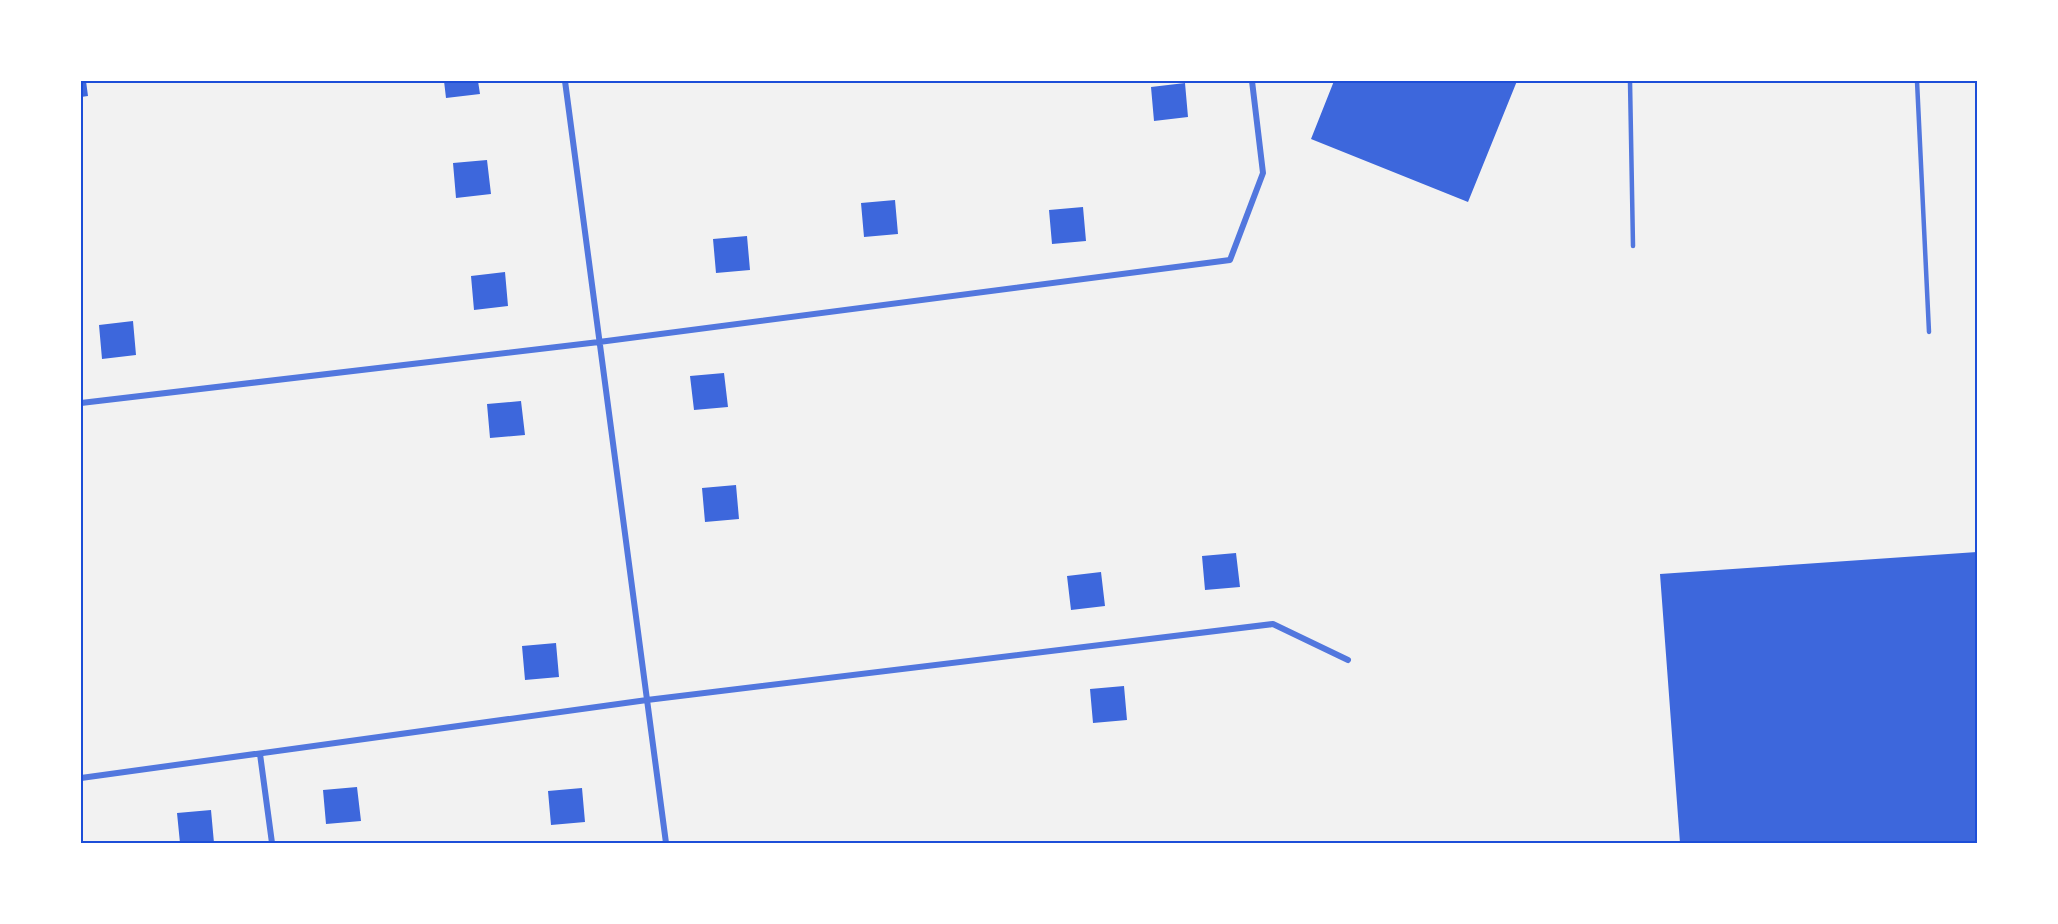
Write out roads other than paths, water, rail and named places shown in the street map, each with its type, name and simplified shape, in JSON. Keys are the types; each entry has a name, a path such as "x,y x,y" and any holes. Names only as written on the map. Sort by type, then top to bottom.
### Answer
{"street":[{"path":"565,81 666,843"},
{"path":"81,403 599,342 1230,260 1263,173 1252,81"},
{"path":"81,778 647,700 1273,624 1348,660"},
{"path":"260,754 272,843"}],"lane":[{"path":"1630,81 1633,246"},
{"path":"1917,81 1929,332"}]}
